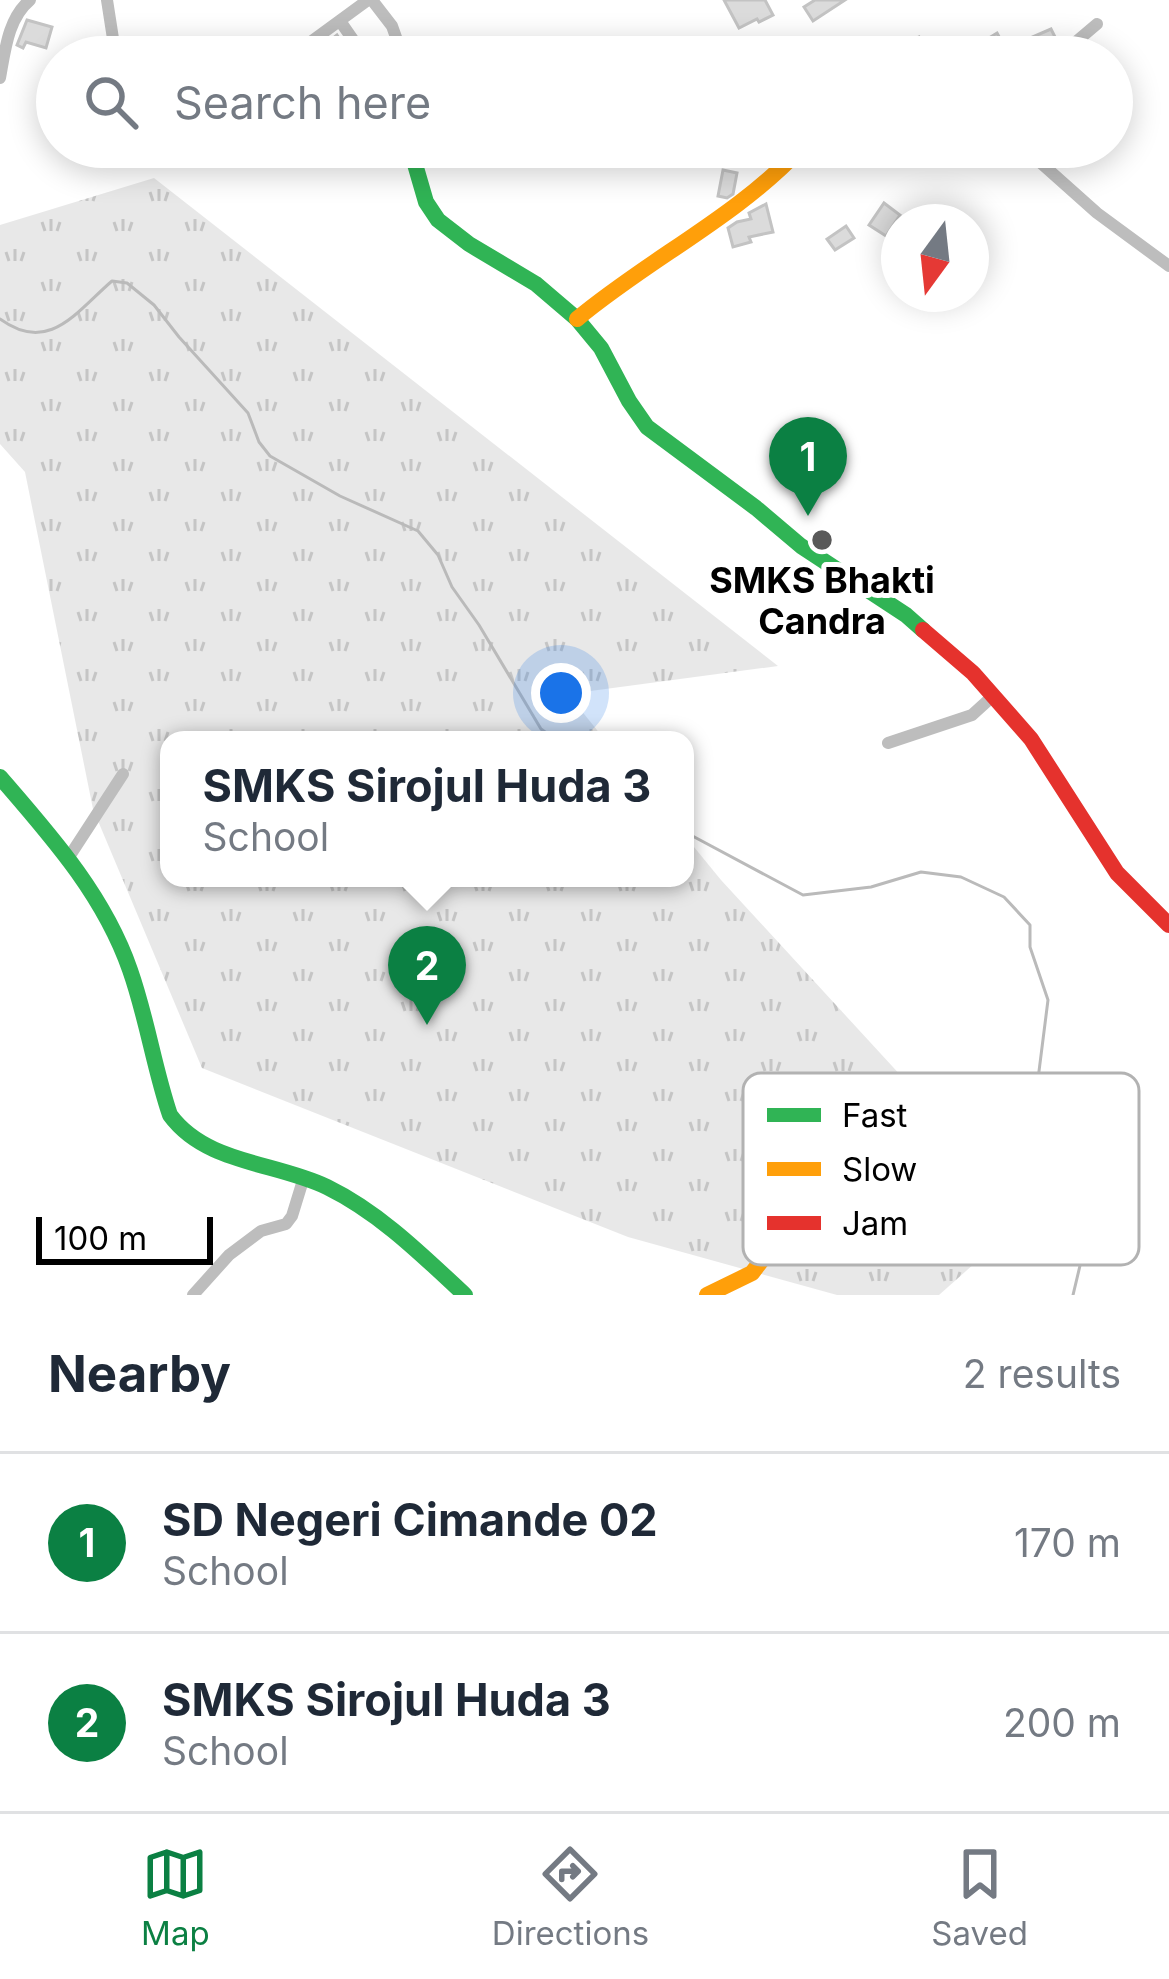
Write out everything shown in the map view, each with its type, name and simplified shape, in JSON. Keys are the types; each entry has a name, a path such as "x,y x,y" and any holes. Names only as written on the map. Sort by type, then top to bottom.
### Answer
{"street":[{"path":"0,77 14,21 30,0"},
{"path":"107,0 113,36"},
{"path":"319,36 370,0 396,36"},
{"path":"340,21 350,36"},
{"path":"1083,36 1097,24"},
{"path":"416,168 438,220 536,284 577,320 602,348 637,415 657,436 801,546 906,615 952,652 1031,739 1117,873 1169,925"},
{"path":"577,320 626,278 692,239 783,168"},
{"path":"1046,168 1169,266"},
{"path":"888,743 972,715 994,695"},
{"path":"69,857 123,774"},
{"path":"0,777 69,857 108,917 130,969 170,1115 185,1134 207,1146 329,1187 396,1232 465,1295"},
{"path":"193,1295 230,1255 261,1232 286,1224 304,1177"},
{"path":"707,1295 752,1273 758,1265"}],"green space":[{"path":"154,178 778,666 568,694 598,731 160,731 160,887 694,887 694,847 898,1073 743,1073 743,1265 973,1265 939,1295 837,1295 628,1237 202,1068 93,809 25,472 0,444 0,225"}],"building":[{"path":"724,0 765,0 773,15 739,28"},
{"path":"815,0 845,0 813,21 804,7"},
{"path":"27,20 52,27 49,36 36,36 36,45 17,45"},
{"path":"723,170 737,173 733,194 727,198 718,196"},
{"path":"766,204 773,232 749,237 751,242 733,247 728,228 751,219 749,213"},
{"path":"881,207 881,233 869,225"},
{"path":"846,226 854,238 835,250 827,239"}],"waterway":[{"path":"0,319 17,329 48,331 74,316 112,281 127,283 154,305 248,413 270,456 340,496 418,531 438,555 452,587 544,731"},
{"path":"694,837 803,895 871,887 921,872 961,877 1004,897 1030,925 1030,947 1048,1000 1039,1073"},
{"path":"1073,1295 1080,1265"}],"traffic: fast":[{"path":"416,168 426,202 438,220 536,284 577,319 601,348 647,427 801,546 923,630"},
{"path":"0,777 74,868 106,916 136,988 170,1115 185,1131 222,1153 307,1179 346,1197 400,1236 465,1295"}],"traffic: slow":[{"path":"577,319 781,168"},
{"path":"707,1295 752,1273 758,1265"}],"traffic: jam":[{"path":"923,630 973,673 1031,739 1117,873 1169,925"}],"place":[{"name":"SD Negeri Cimande 02","path":"808,516"},
{"name":"SMKS Bhakti Candra","path":"822,540"},
{"name":"SMKS Sirojul Huda 3","path":"427,1025"}]}
